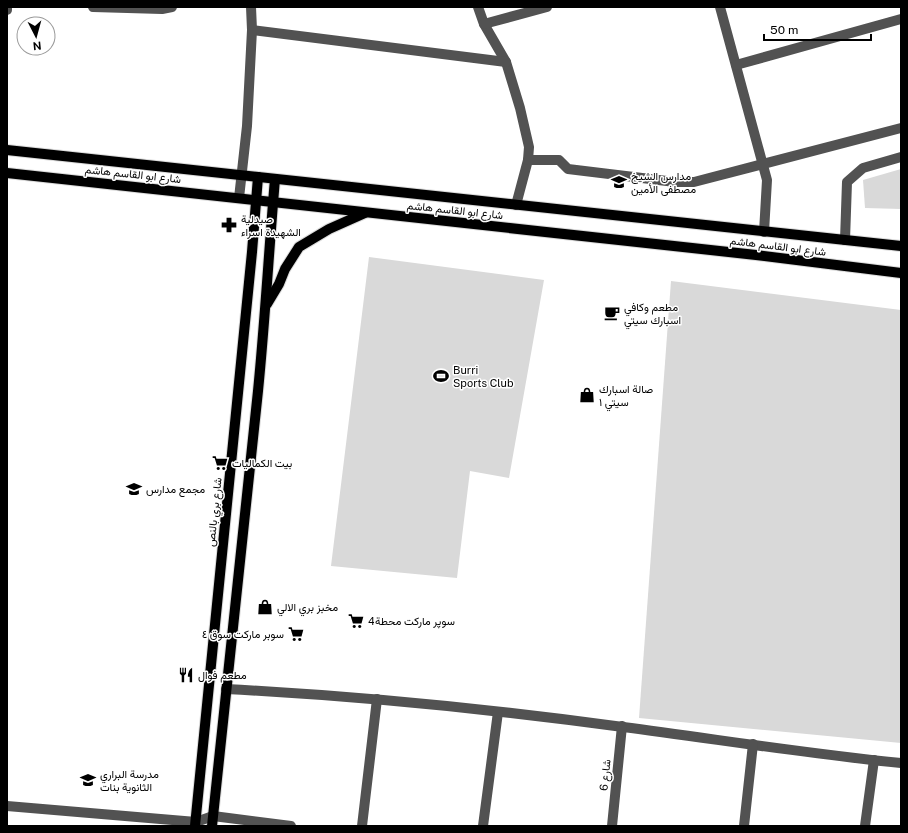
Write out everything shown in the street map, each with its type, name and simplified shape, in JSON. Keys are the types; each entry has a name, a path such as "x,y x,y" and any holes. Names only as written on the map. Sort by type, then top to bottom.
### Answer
{"main road":[{"name":"شارع ابو القاسم هاشم","path":"7,150 901,246"},
{"name":"شارع ابو القاسم هاشم","path":"7,173 749,254 901,273"},
{"name":"شارع بري بالنص","path":"196,824 258,177"},
{"path":"212,821 247,506 266,306 275,179"},
{"path":"266,306 279,284 285,268 299,247 329,229 366,212"}],"street":[{"path":"93,7 162,9 172,7"},
{"path":"239,198 246,143 252,30 251,7"},
{"path":"478,7 484,24 506,62 520,108 528,147 528,160 516,205"},
{"path":"484,24 547,7"},
{"path":"720,7 767,180 764,232"},
{"path":"736,65 901,19"},
{"path":"252,30 506,62"},
{"path":"528,160 559,160 568,169 675,182 694,182 901,128"},
{"path":"845,240 847,182 863,168 901,157"},
{"path":"226,689 304,693 498,712 622,726 901,763"},
{"path":"362,826 377,700"},
{"path":"484,826 498,712"},
{"name":"شارع 6","path":"612,826 622,726"},
{"path":"744,826 753,744"},
{"path":"865,826 874,760"},
{"path":"7,806 196,824 212,821 291,826"}],"shaded area":[{"path":"901,169 901,209 865,208 863,180"},
{"name":"Burri Sports Club","path":"369,257 544,280 509,478 470,471 457,578 331,566"},
{"path":"671,281 901,310 901,743 639,718"}],"place":[{"name":"مدارس الشيخ مصطفى الأمين","path":"619,182"},
{"name":"صيدلية الشهيدة اسراء","path":"229,225"},
{"name":"مطعم وكافي اسبارك سيتي","path":"612,313"},
{"name":"Burri Sports Club","path":"441,376"},
{"name":"صالة اسبارك سيتي ١","path":"587,395"},
{"name":"بيت الكماليات","path":"220,463"},
{"name":"مجمع مدارس","path":"134,489"},
{"name":"مخبز بري الالي","path":"265,607"},
{"name":"سوپر مارکت محطة4","path":"356,621"},
{"name":"سوبر ماركت سوق ٤","path":"296,634"},
{"name":"مطعم فوال","path":"186,675"},
{"name":"مدرسة البراري الثانوية بنات","path":"88,780"}]}
